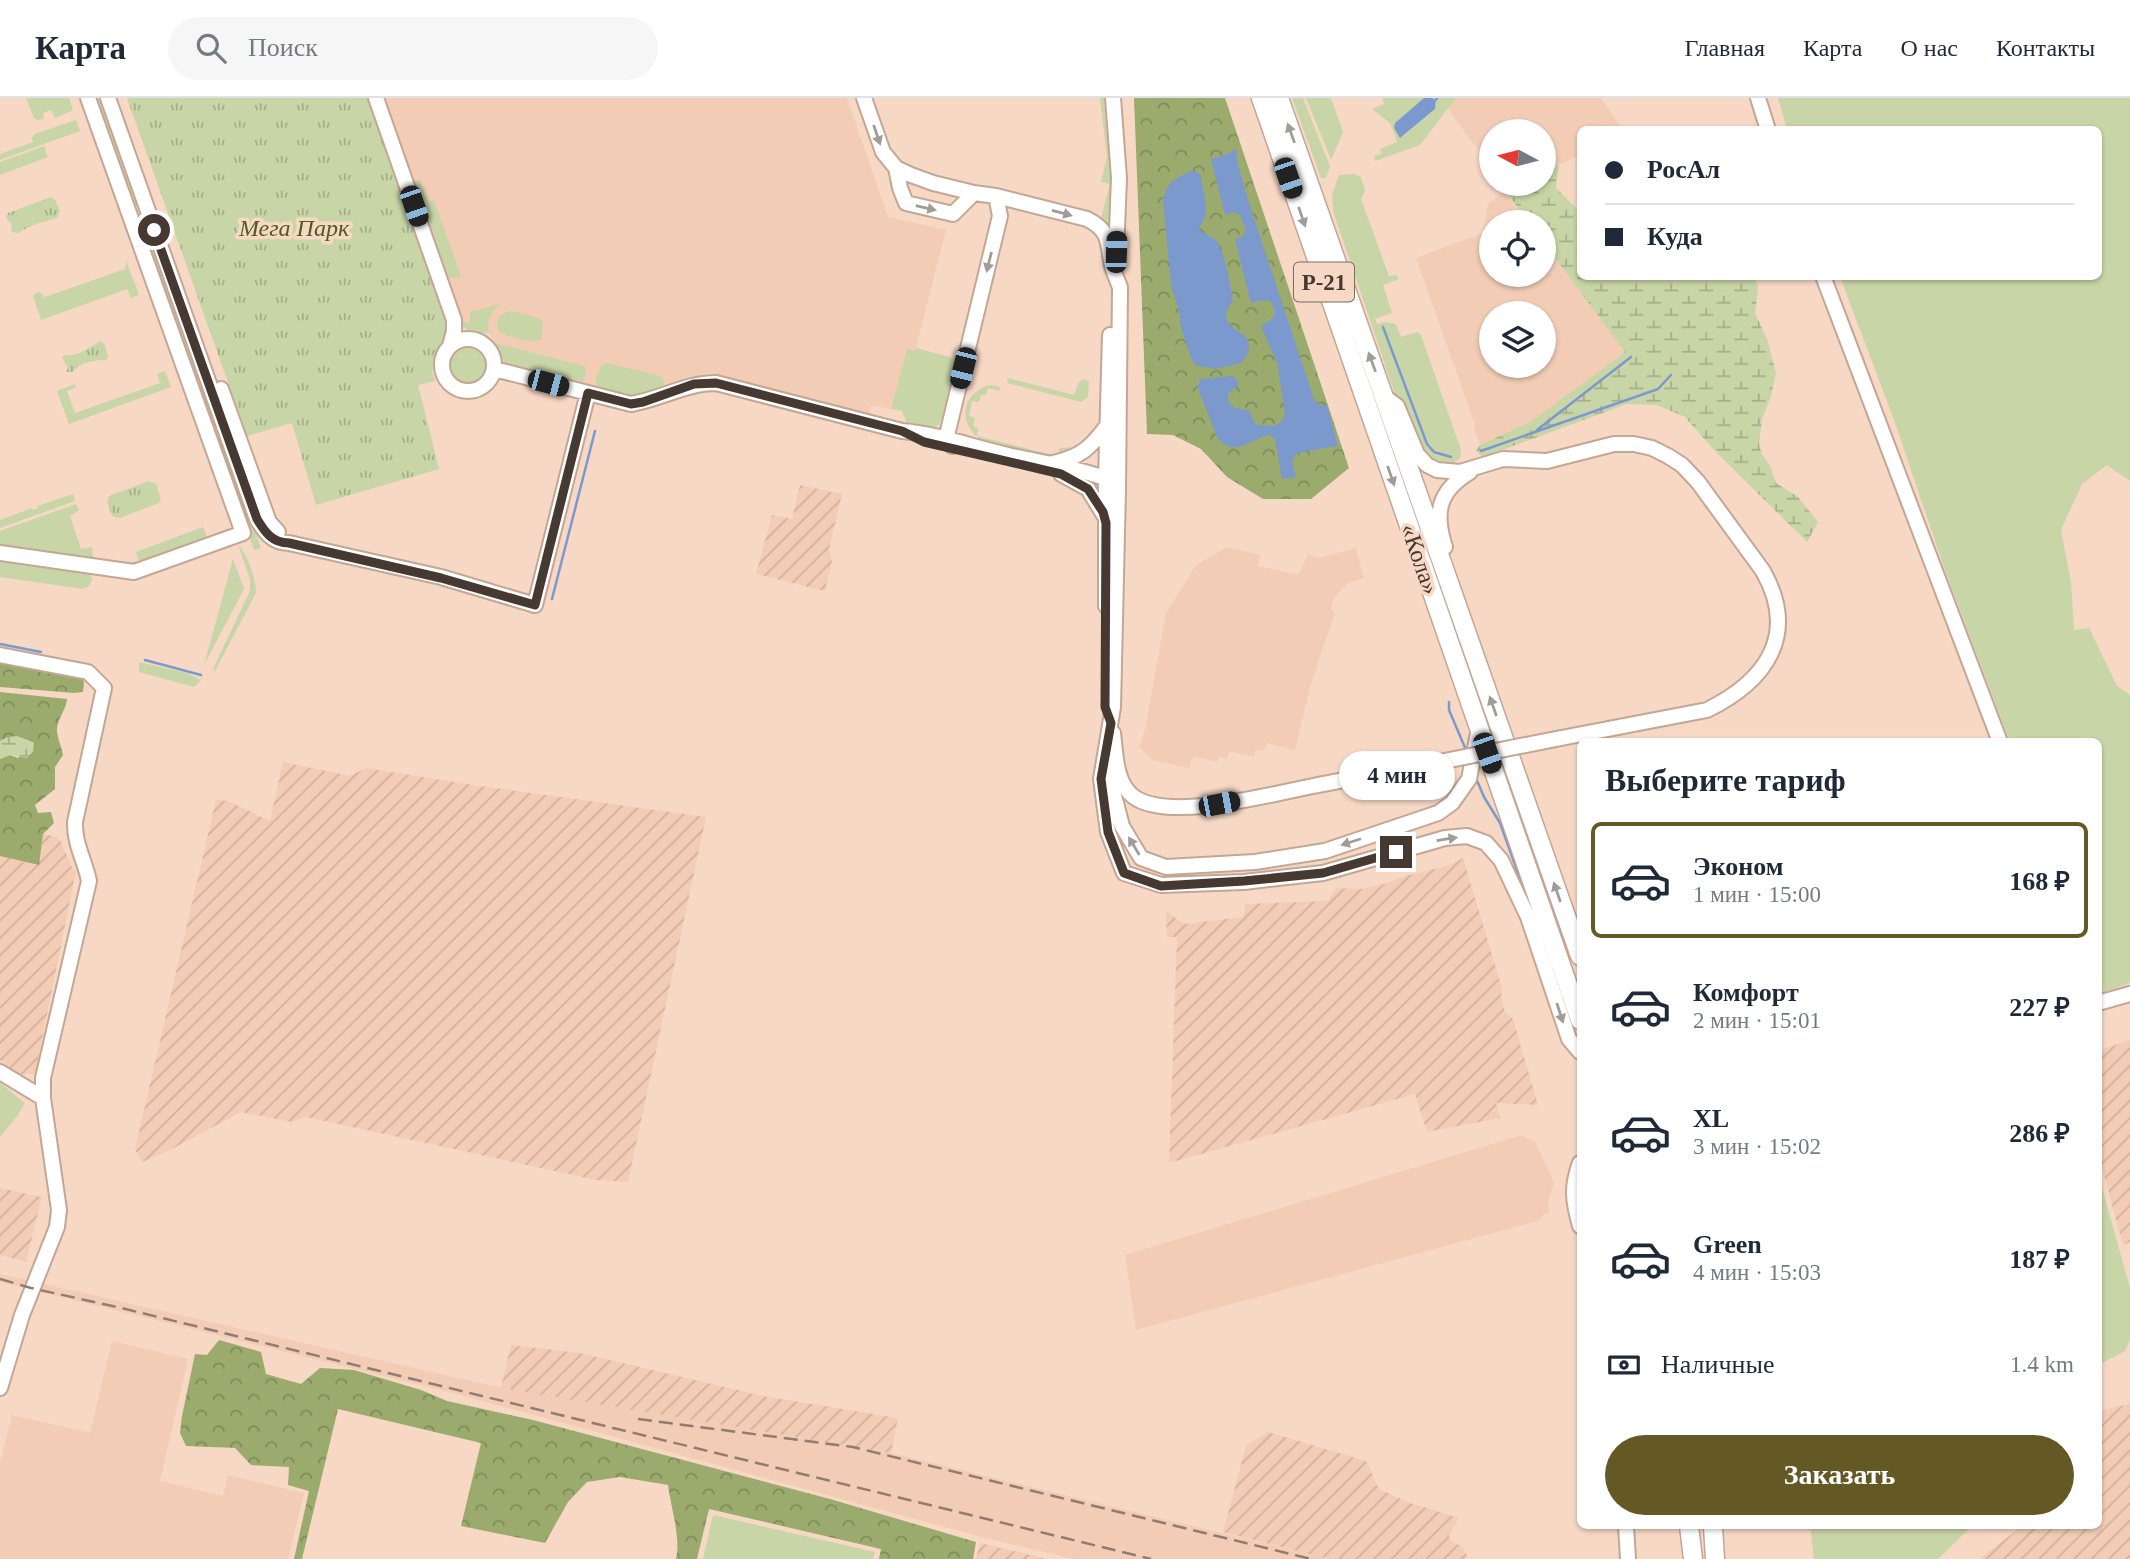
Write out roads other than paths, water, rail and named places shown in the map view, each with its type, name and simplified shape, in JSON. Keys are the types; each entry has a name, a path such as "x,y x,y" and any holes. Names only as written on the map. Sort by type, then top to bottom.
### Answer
{"main road":[{"name":"«Кола»","path":"1261,98 1577,1011"},
{"name":"«Кола»","path":"1279,98 1577,947"},
{"path":"1689,1529 1693,1559"},
{"path":"1713,1529 1715,1559"}],"street":[{"path":"0,553 134,572 243,533 88,98"},
{"path":"108,98 257,519 265,532 280,543 441,578 535,605 588,393"},
{"path":"116,98 269,522 289,543"},
{"path":"376,98 454,320 450,346 442,358 443,373 449,383 458,390 481,388 490,380 494,358 489,349 471,338 454,320"},
{"path":"864,98 883,152 897,168 933,183 974,193 996,195 1087,219 1104,231 1108,241 1120,287 1112,485 1111,784 1122,826 1141,858 1166,867 1255,862 1325,851 1438,813 1452,803 1469,779 1479,728"},
{"path":"1113,98 1119,178 1107,426 1112,485 1106,523 1105,707 1111,723 1120,779 1133,796 1145,803 1169,807 1219,804 1707,710 1726,701 1760,672 1771,654 1777,632 1775,598 1770,584 1698,482 1682,466 1660,452 1634,444 1614,444 1547,461 1503,458 1477,468 1449,472 1427,465 1422,460 1413,448 1397,406 1385,397"},
{"path":"1758,98 1767,126"},
{"path":"897,168 906,203 953,214 974,193"},
{"path":"952,444 951,420 1000,216 996,195"},
{"path":"1825,280 1998,738"},
{"path":"450,346 462,339 471,338"},
{"path":"494,369 631,404 694,384 716,383 902,431 927,433 952,444 1112,485"},
{"path":"927,433 940,429 951,420"},
{"path":"1049,464 1069,460 1085,451 1107,426"},
{"path":"902,431 924,442 952,444 1049,464 1112,485"},
{"path":"1457,604 1459,592 1440,531 1440,513 1444,494 1450,486 1477,468"},
{"path":"1061,474 1088,489 1103,512 1106,523"},
{"path":"0,654 88,673 104,688 75,822 76,841 89,881 43,1078 43,1098 59,1210 57,1227 32,1288 0,1388"},
{"path":"1111,723 1101,779 1108,832 1124,873 1161,886 1323,873 1445,838 1467,836 1486,843 1501,860 1528,917 1569,1039 1577,1048"},
{"path":"2102,1002 2130,994"},
{"path":"0,1072 43,1098"},
{"path":"1577,1171 1573,1200 1577,1215"},
{"path":"1626,1529 1628,1559"}],"water":[{"path":"1424,98 1436,100 1435,109 1400,138 1394,128 1395,123"},
{"path":"1236,149 1248,200 1314,399 1319,405 1327,405 1338,446 1295,455 1292,463 1296,477 1282,479 1275,439 1269,435 1237,447 1231,447 1218,439 1197,386 1201,379 1233,376 1239,384 1228,394 1228,401 1233,407 1250,411 1257,425 1274,426 1281,422 1285,414 1277,362 1261,327 1274,317 1274,308 1270,301 1251,303 1235,239 1242,237 1246,230 1240,215 1233,212 1225,215 1211,159"},
{"path":"1193,170 1200,174 1206,202 1205,215 1199,227 1219,244 1227,269 1233,301 1226,314 1227,319 1232,327 1247,338 1249,346 1244,360 1238,364 1214,369 1198,366 1192,361 1171,285 1163,200 1170,184"}],"waterway":[{"path":"1383,327 1427,444 1434,452 1451,457"},
{"path":"1537,430 1631,357"},
{"path":"1481,451 1658,389 1671,375"},
{"path":"552,599 595,431"},
{"path":"0,644 41,652"},
{"path":"145,660 201,675"},
{"path":"1449,702 1449,710 1466,750"},
{"path":"1475,776 1500,823 1527,898"}],"railway":[{"path":"0,1279 1151,1559"},
{"path":"638,1419 853,1447 1311,1559"}],"park label":[{"name":"Мега Парк","path":"294,228"}]}
